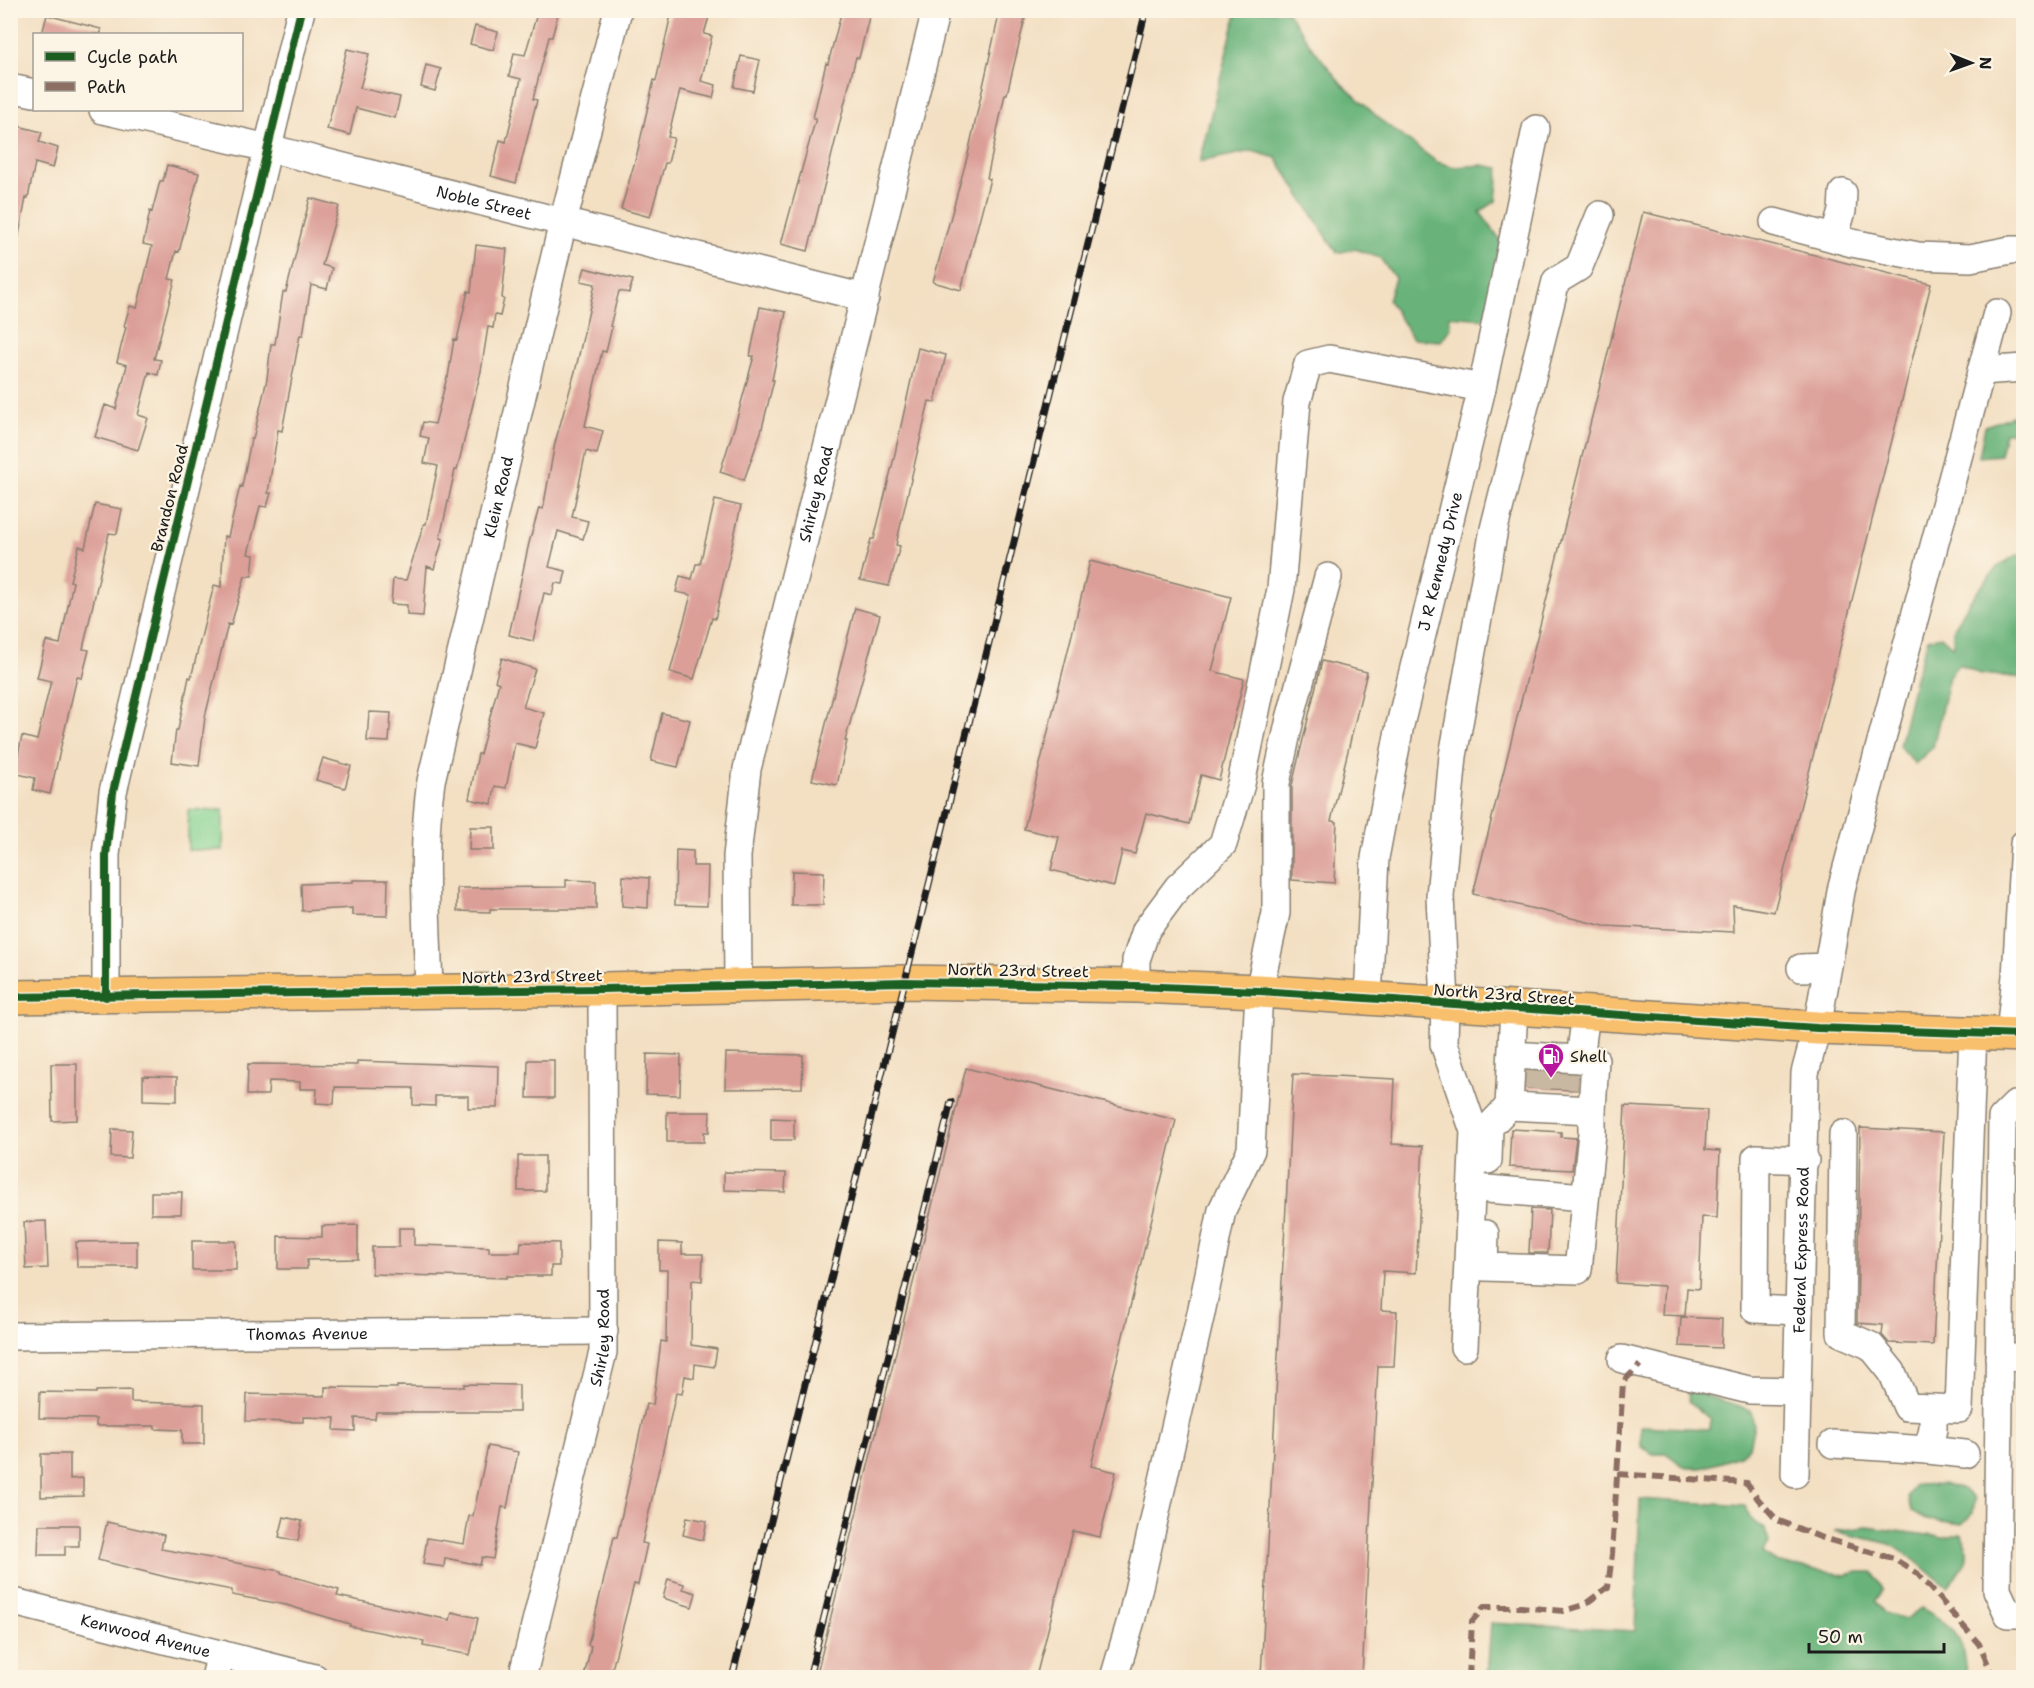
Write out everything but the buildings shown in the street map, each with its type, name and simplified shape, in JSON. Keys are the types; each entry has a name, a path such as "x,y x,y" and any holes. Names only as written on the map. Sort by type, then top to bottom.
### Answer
{"main road":[{"name":"North 23rd Street","path":"10,997 602,989 904,982 1136,986 1259,991 1817,1028 2017,1034"}],"street":[{"name":"Brandon Road","path":"106,997 106,855 113,792 301,10"},
{"name":"Klein Road","path":"429,990 425,848 431,781 563,222 618,10"},
{"name":"Shirley Road","path":"738,985 738,856 747,769 936,10"},
{"path":"10,88 33,93"},
{"name":"Noble Street","path":"107,111 268,148 865,298"},
{"name":"J R Kennedy Drive","path":"1368,998 1377,847 1400,725 1482,388 1536,129"},
{"path":"1834,238 1842,211 1843,193"},
{"path":"1464,1347 1474,1131 1444,1044 1445,1004 1440,897 1453,756 1494,529 1556,281 1579,267 1600,215"},
{"path":"1774,222 1918,256 1970,258 2011,250 2024,250"},
{"name":"Federal Express Road","path":"1795,1474 1805,1073 1817,1028 1814,968 1842,886 1997,314"},
{"path":"1136,986 1136,960 1146,930 1178,887 1223,844 1241,784 1281,590 1297,402 1308,364 1329,359 1482,388"},
{"path":"1981,371 2024,368"},
{"path":"1114,1677 1137,1593 1201,1313 1222,1210 1251,1150 1259,991 1276,913 1276,783 1290,718 1328,577"},
{"path":"2017,1034 2024,844"},
{"name":"Shirley Road","path":"522,1677 603,1352 602,989"},
{"path":"1514,1008 1528,1080"},
{"path":"1567,1077 1586,1013"},
{"path":"1804,1160 1756,1158 1755,1309 1841,1333 1871,1346 1892,1372 1907,1407 1959,1409 1973,1032"},
{"path":"1594,1060 1592,1133 1578,1270 1484,1267 1489,1127 1528,1080 1567,1077 1594,1060"},
{"path":"1528,1080 1567,1077"},
{"path":"1567,1077 1592,1110"},
{"path":"2024,1105 2015,1105 2002,1118 2011,1357 1997,1590 2008,1614 2024,1614"},
{"path":"1841,1333 1843,1134"},
{"path":"1487,1189 1585,1197"},
{"name":"Thomas Avenue","path":"10,1336 604,1331"},
{"path":"1622,1359 1749,1390 1797,1391"},
{"path":"1928,1450 1933,1429 1934,1408"},
{"path":"1833,1444 1965,1454"},
{"name":"Kenwood Avenue","path":"10,1601 218,1666 315,1677"}],"green space":[{"path":"1237,11 1287,11 1311,46 1341,83 1382,121 1437,162 1455,167 1482,165 1499,168 1496,201 1480,212 1505,246 1485,319 1449,316 1451,328 1441,341 1413,339 1388,300 1395,278 1380,258 1355,249 1337,253 1276,158 1252,151 1199,162"},
{"path":"2023,412 2023,430 2005,433 2000,455 1979,457 1985,426"},
{"path":"2017,555 2023,556 2023,678 1981,674 1959,664 1949,676 1933,747 1915,764 1899,746 1915,678 1928,639 1941,636 1953,647 1953,630 1969,602 1998,566"},
{"path":"188,810 223,810 223,850 188,850"},
{"path":"1688,1390 1743,1407 1751,1412 1754,1425 1749,1447 1739,1456 1722,1462 1701,1468 1686,1468 1667,1454 1652,1454 1641,1446 1641,1426 1710,1429 1711,1419 1689,1402"},
{"path":"1945,1484 1961,1488 1975,1499 1973,1513 1962,1524 1927,1519 1911,1511 1908,1498 1914,1485"},
{"path":"1640,1499 1745,1506 1753,1521 1764,1529 1770,1542 1762,1553 1776,1562 1846,1575 1873,1572 1883,1589 1876,1601 1884,1613 1906,1619 1921,1608 1951,1628 1963,1651 1967,1677 1487,1677 1491,1623 1635,1631"},
{"path":"1867,1527 1943,1537 1962,1534 1967,1550 1965,1563 1947,1587 1920,1564 1890,1544 1834,1531"}],"tunnel":[{"path":"1537,1089 1538,1069"},
{"path":"1564,1089 1565,1070"}],"railway":[{"path":"732,1678 1146,10"},
{"path":"809,1678 951,1102"}],"marked path":[{"path":"1469,1678 1472,1621 1484,1607 1521,1607 1564,1611 1584,1605 1608,1587 1623,1382 1640,1365"},
{"path":"1617,1474 1747,1483 1777,1520 1820,1537 1894,1559 1917,1573 1979,1644 1994,1678"}],"cycle path":[{"path":"106,997 106,855 113,792 301,10"},
{"path":"10,997 602,989 904,982 1136,986 1259,991 1817,1028 2024,1035"}],"place":[{"name":"Shell","path":"1551,1079"}]}
